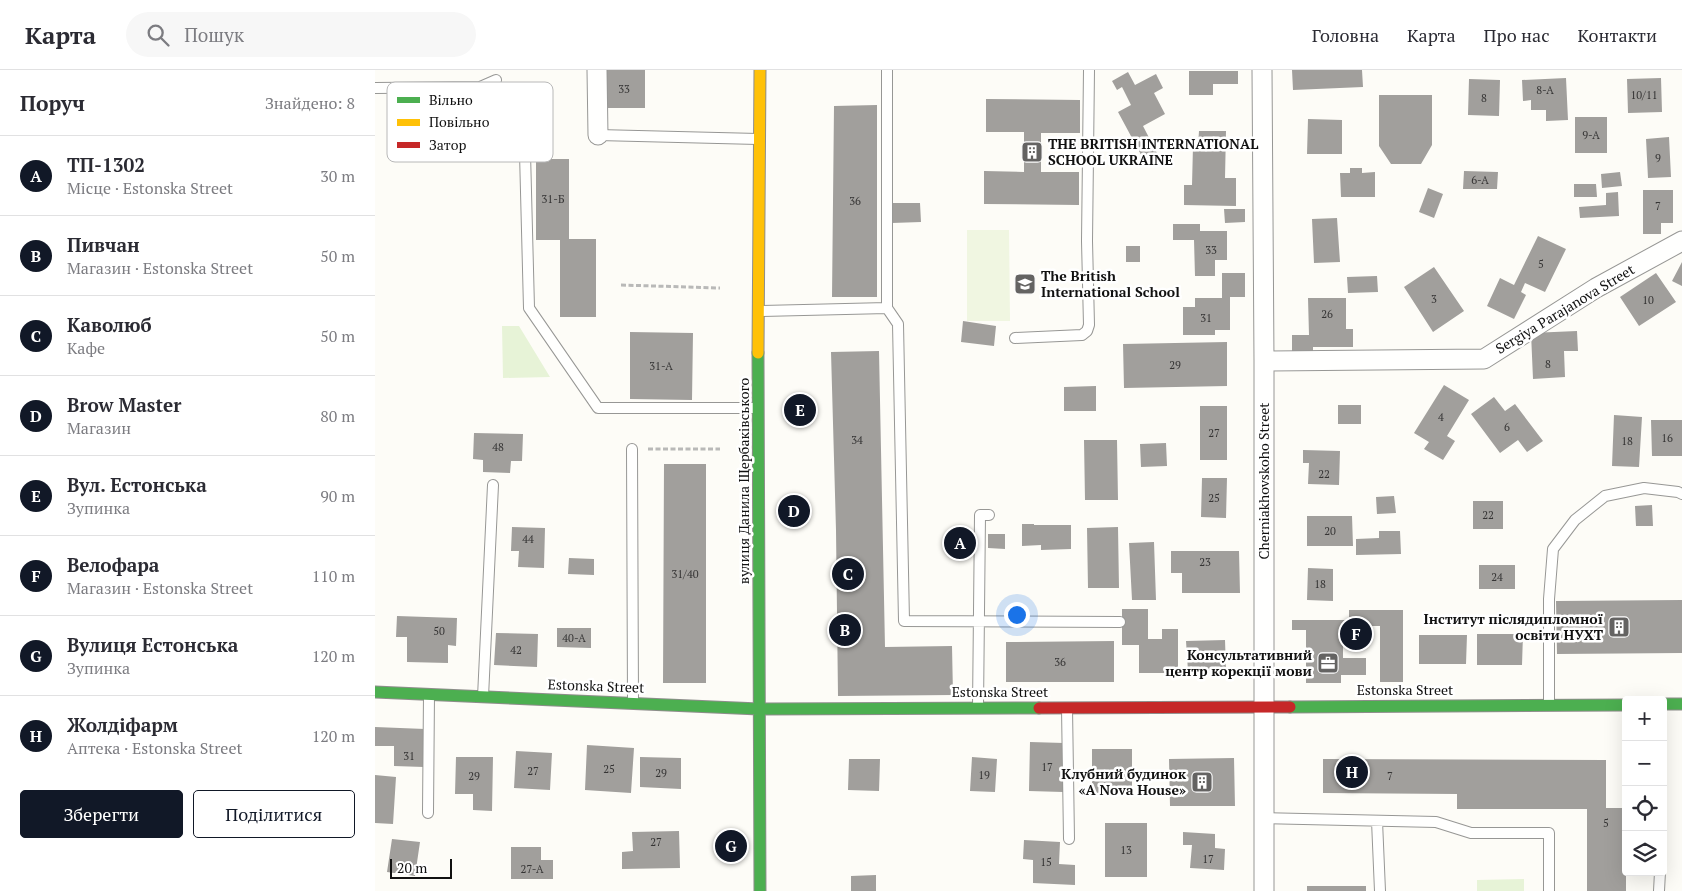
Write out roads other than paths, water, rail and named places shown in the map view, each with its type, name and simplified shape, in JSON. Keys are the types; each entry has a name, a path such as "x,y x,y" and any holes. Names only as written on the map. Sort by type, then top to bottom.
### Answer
{"street":[{"path":"597,70 598,135"},
{"name":"вулиця Данила Щербаківського","path":"760,70 758,408 760,891"},
{"name":"Cherniakhovskoho Street","path":"1262,70 1264,891"},
{"name":"Sergiya Parajanova Street","path":"1264,361 1484,359 1596,288 1682,240"},
{"name":"Estonska Street","path":"375,692 759,709 1622,704"},
{"path":"1667,704 1682,704"}],"lane":[{"path":"887,70 887,308 898,324 904,621 1120,622"},
{"path":"1015,338 1082,336 1087,331 1089,325 1087,241 1089,70"},
{"path":"491,82 496,80"},
{"path":"598,135 759,138"},
{"path":"525,162 529,308 597,408 758,408"},
{"path":"759,311 887,308"},
{"path":"632,449 633,703"},
{"path":"483,697 493,485"},
{"path":"1549,705 1549,599 1553,549 1575,520 1605,496 1644,488 1682,494"},
{"path":"978,708 981,515 989,515"},
{"path":"428,813 429,694"},
{"path":"1067,707 1069,839"},
{"path":"1264,818 1436,822 1471,833 1549,833 1549,891"},
{"path":"1377,821 1380,891"},
{"path":"1659,876 1659,891"}],"place":[{"name":"THE BRITISH INTERNATIONAL SCHOOL UKRAINE","path":"1032,152"},
{"name":"The British International School","path":"1025,284"},
{"name":"Вул. Естонська","path":"800,410"},
{"name":"Brow Master","path":"794,511"},
{"name":"ТП-1302","path":"960,543"},
{"name":"Каволюб","path":"848,574"},
{"name":"Інститут післядипломної освіти НУХТ","path":"1619,627"},
{"name":"Пивчан","path":"845,630"},
{"name":"Велофара","path":"1356,634"},
{"name":"Консультативний центр корекції мови","path":"1328,663"},
{"name":"Жолдіфарм","path":"1352,772"},
{"name":"Клубний будинок «A Nova House»","path":"1202,782"},
{"name":"Вулиця Естонська","path":"731,846"}]}
